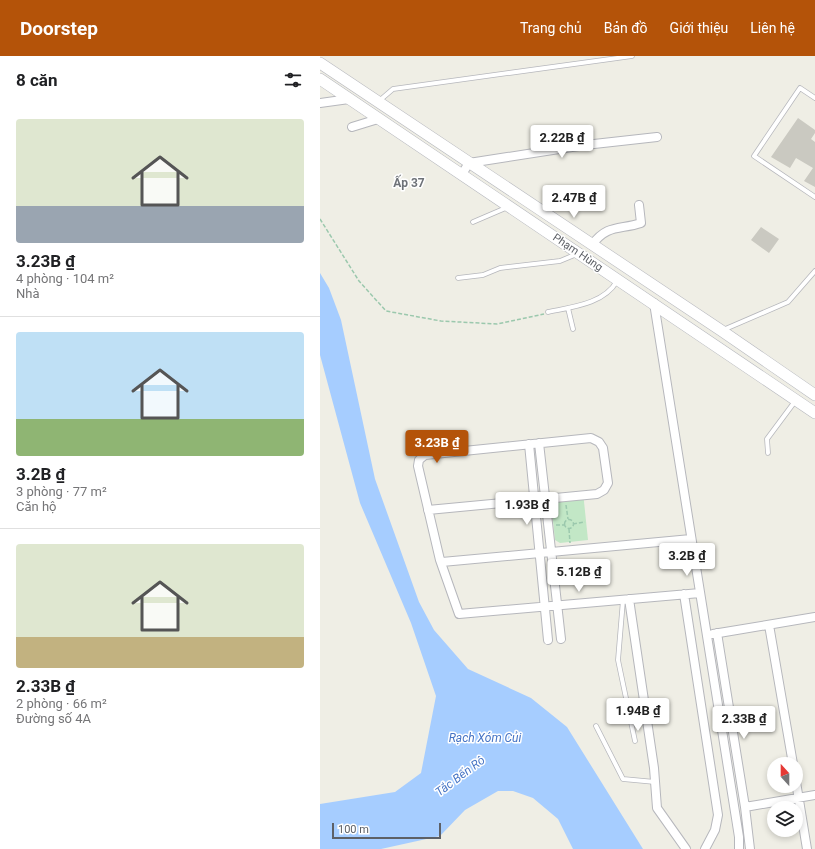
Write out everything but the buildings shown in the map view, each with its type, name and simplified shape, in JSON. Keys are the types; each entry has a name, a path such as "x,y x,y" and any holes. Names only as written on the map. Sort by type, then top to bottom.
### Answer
{"main road":[{"name":"Phạm Hùng","path":"320,63 722,330 815,395"},
{"name":"Phạm Hùng","path":"320,79 815,413"}],"street":[{"path":"320,103 349,99"},
{"path":"352,127 378,119"},
{"path":"462,174 469,163 584,145 657,137"},
{"path":"592,245 598,236 607,230 641,222 639,205"},
{"path":"654,303 739,837 739,849"},
{"path":"428,510 598,494 604,490 608,483 603,448 600,442 592,438 425,455 419,460 418,466 428,510 442,562 459,614 700,593"},
{"path":"539,443 561,639"},
{"path":"529,444 548,640"},
{"path":"442,562 691,539"},
{"path":"684,594 718,815 715,830 705,849"},
{"path":"626,599 655,782 657,808 686,849"},
{"path":"706,635 815,617"},
{"path":"768,625 792,757"},
{"path":"717,633 745,807 750,849"},
{"path":"798,793 807,849"},
{"path":"745,807 815,795"}],"lane":[{"path":"377,102 393,89 632,56"},
{"path":"815,98 800,88 754,156 815,197"},
{"path":"473,222 510,206"},
{"path":"458,278 483,275 500,268 560,261 579,253"},
{"path":"722,330 788,302 815,271"},
{"path":"547,313 600,298 613,288 618,279"},
{"path":"568,308 573,329"},
{"path":"768,454 767,439 796,400"},
{"path":"626,599 618,660 635,741"},
{"path":"596,726 622,778 627,780 655,782"}],"path":[{"path":"320,219 359,281 386,311 441,321 497,324 547,313"},
{"path":"565,497 568,520"},
{"path":"568,520 571,520 573,524"},
{"path":"568,520 565,521 564,525 569,529"},
{"path":"571,550 569,529 573,524 585,522"}],"green space":[{"path":"583,492 588,540 560,543 555,540 551,501"}],"water":[{"name":"Rạch Xóm Củi","path":"320,273 329,288 341,320 375,479 419,602 434,630 468,669 531,698 567,727 643,849 573,849 558,819 533,798 513,791 498,791 465,810 440,836 381,849 320,849 320,804 395,792 421,773 436,696 411,623 360,503 320,355"}],"district":[{"name":"Ấp 37","path":"409,183"}],"water label":[{"name":"Tắc Bến Rô","path":"460,776"}]}
